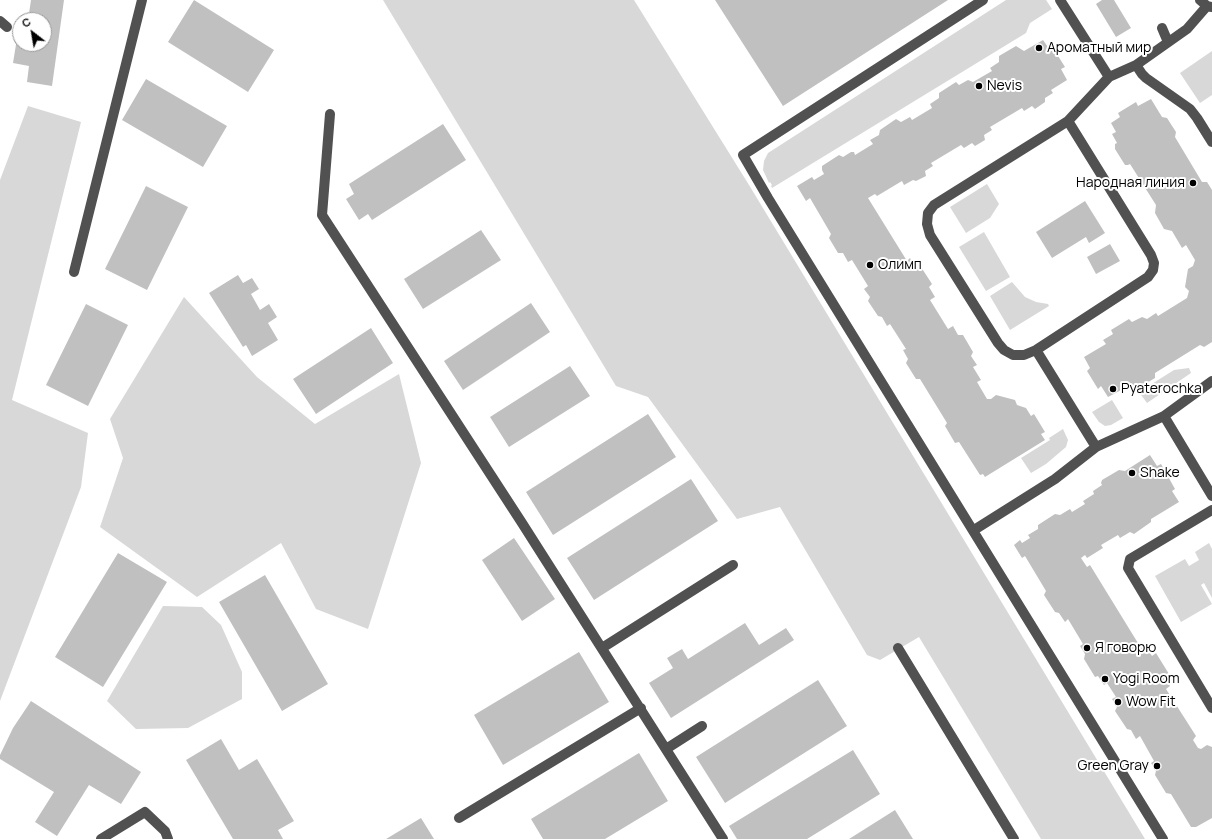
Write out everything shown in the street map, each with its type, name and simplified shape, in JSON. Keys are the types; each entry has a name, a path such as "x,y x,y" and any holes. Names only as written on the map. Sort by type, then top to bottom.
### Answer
{"lane":[{"path":"74,272 142,0"},
{"path":"983,0 743,155 1163,839"},
{"path":"1060,0 1109,77"},
{"path":"1068,121 1151,255 1154,263 1153,270 1148,277 1036,350 1024,355 1014,355 1004,350 998,343 930,235 927,224 928,213 934,205 1068,121 1109,77 1136,64 1187,29 1206,4"},
{"path":"1162,28 1168,42"},
{"path":"1136,64 1146,78 1190,109 1212,142"},
{"path":"330,114 322,215 522,522 723,839"},
{"path":"1036,350 1096,448"},
{"path":"974,530 1055,479 1096,448 1164,416 1212,381"},
{"path":"1164,416 1212,496"},
{"path":"1212,510 1130,559 1128,568 1212,708"},
{"path":"602,648 733,565"},
{"path":"898,648 1014,839"},
{"path":"459,818 641,708"},
{"path":"666,749 702,726"},
{"path":"101,839 145,812 165,831 168,839"}],"shaded area":[{"path":"383,0 634,0 749,185 1145,839 1041,839 919,637 880,660 867,655 780,507 737,519 648,397 616,386"},
{"path":"1006,0 1046,0 1052,9 1030,23 1026,33 772,188 772,185 770,182 769,183 763,170 764,161 768,153"},
{"path":"1212,51 1212,95 1200,103 1180,73"},
{"path":"28,106 81,122 12,400 88,433 81,487 0,701 0,180"},
{"path":"987,184 999,204 990,218 966,233 950,207"},
{"path":"984,232 1010,277 986,291 959,247"},
{"path":"1012,282 1025,297 1036,302 1048,304 1049,306 1010,330 990,296"},
{"path":"184,297 257,377 315,424 399,374 421,463 368,629 316,609 281,543 197,597 100,527 123,458 110,419"},
{"path":"1189,368 1191,373 1147,403 1139,392 1174,370"},
{"path":"1112,400 1123,418 1111,425 1105,426 1099,422 1092,412"},
{"path":"1063,429 1068,440 1066,447 1046,464 1031,473 1021,458 1050,440 1049,438"},
{"path":"1209,543 1212,549 1212,598 1204,583 1201,585 1212,604 1181,622 1155,576 1185,559 1189,566 1199,560 1195,552"},
{"path":"163,606 202,607 221,625 242,672 242,699 188,728 136,729 107,701"}],"building":[{"path":"31,0 64,0 52,86 27,82 29,66 13,63 15,52 52,52 52,12 29,12"},
{"path":"194,0 274,50 248,92 168,42"},
{"path":"715,0 948,0 783,106"},
{"path":"1102,0 1114,0 1131,28 1116,37 1096,4"},
{"path":"1043,40 1050,50 1053,48 1065,67 1061,69 1067,80 1051,90 1053,93 1045,98 1045,102 1035,109 1032,106 1024,111 1022,108 990,127 992,130 984,135 985,140 975,146 972,143 964,148 961,145 931,163 933,166 925,171 926,176 916,181 913,180 904,185 902,181 877,196 875,194 868,198 907,261 910,258 915,267 921,267 932,284 929,287 935,297 930,300 948,329 953,326 958,335 963,335 973,352 971,356 977,365 973,367 981,380 977,382 987,399 991,399 996,395 1015,400 1017,405 1026,408 1031,416 1034,414 1045,432 1041,434 1045,440 985,477 983,474 980,475 959,442 955,443 945,426 947,423 920,379 916,379 906,363 908,359 903,350 906,349 890,324 887,326 882,317 878,316 868,301 870,297 864,289 868,286 852,260 848,262 843,253 838,253 829,238 831,234 810,198 806,201 797,186 812,177 814,180 824,174 822,166 839,155 843,157 851,152 854,152 855,155 873,144 870,140 879,135 880,130 896,119 901,122 910,117 912,120 932,108 930,104 939,98 939,93 956,82 959,85 968,80 973,82 992,71 990,68 999,62 999,56 1016,46 1024,51"},
{"path":"146,79 227,126 203,167 122,120"},
{"path":"1151,99 1162,117 1167,118 1176,132 1175,137 1202,182 1207,182 1212,190 1212,342 1204,347 1200,345 1155,373 1155,378 1140,387 1136,385 1127,390 1125,388 1108,397 1101,386 1098,389 1087,371 1090,368 1084,357 1106,344 1103,340 1113,334 1111,330 1129,319 1132,322 1142,317 1147,319 1156,313 1158,316 1187,298 1189,291 1185,287 1188,269 1193,266 1195,260 1186,245 1182,248 1172,231 1164,229 1155,213 1156,205 1130,164 1125,165 1115,149 1115,144 1117,143 1112,134 1116,132 1111,123 1120,117 1118,113 1136,102 1138,106"},
{"path":"443,124 466,160 372,220 368,214 359,220 346,199 354,194 349,184"},
{"path":"146,186 188,207 147,290 105,269"},
{"path":"1085,201 1105,233 1089,243 1086,237 1052,258 1036,232"},
{"path":"481,230 501,260 423,309 404,279"},
{"path":"1110,244 1120,261 1096,274 1087,257"},
{"path":"238,275 243,283 252,278 259,289 251,294 260,310 269,304 277,317 268,323 278,340 252,356 246,345 243,347 209,293"},
{"path":"531,303 550,332 463,390 444,361"},
{"path":"86,304 128,325 88,406 46,385"},
{"path":"371,328 393,363 316,414 293,379"},
{"path":"570,366 590,396 509,447 490,417"},
{"path":"648,414 676,457 553,535 526,492"},
{"path":"1150,455 1157,466 1161,464 1175,489 1172,491 1179,502 1151,519 1151,522 1134,534 1130,532 1120,538 1118,535 1101,545 1103,548 1087,558 1085,555 1081,558 1087,567 1090,565 1141,648 1145,645 1152,656 1156,653 1169,674 1164,677 1170,686 1166,689 1196,736 1193,740 1198,748 1201,749 1207,745 1212,747 1212,818 1196,827 1191,827 1171,794 1166,793 1155,775 1156,771 1151,763 1154,761 1140,736 1136,739 1131,730 1127,729 1115,711 1117,707 1112,699 1116,697 1107,683 1104,685 1098,676 1095,677 1084,659 1085,654 1080,646 1083,644 1068,619 1065,622 1059,613 1055,612 1044,595 1046,591 1025,556 1022,558 1014,545 1020,540 1022,543 1030,538 1028,535 1038,529 1038,525 1055,514 1060,515 1070,509 1072,512 1085,504 1083,501 1094,494 1093,491 1102,485 1102,480 1119,470 1125,471"},
{"path":"691,479 718,521 594,600 567,558"},
{"path":"514,538 555,599 522,621 482,560"},
{"path":"118,553 167,582 103,687 55,657"},
{"path":"265,575 328,684 282,711 219,602"},
{"path":"745,623 759,645 786,628 794,640 671,718 649,683 673,668 667,658 682,649 688,659"},
{"path":"579,652 609,702 503,765 474,715"},
{"path":"818,680 847,726 725,803 696,757"},
{"path":"31,701 141,772 121,804 89,785 57,836 35,822 54,792 0,759 0,755 13,728"},
{"path":"221,739 239,770 257,759 294,821 278,830 283,839 233,839 186,760"},
{"path":"853,750 880,794 807,839 737,839 729,826"},
{"path":"639,753 668,801 605,839 543,839 531,819"},
{"path":"895,810 913,839 849,839"},
{"path":"421,818 434,839 386,839"}],"place":[{"name":"Ароматный мир","path":"1039,48"},
{"name":"Nevis","path":"979,86"},
{"name":"Народная линия","path":"1193,183"},
{"name":"Олимп","path":"870,265"},
{"name":"Pyaterochka","path":"1113,389"},
{"name":"Shake","path":"1132,473"},
{"name":"Я говорю","path":"1087,648"},
{"name":"Yogi Room","path":"1105,679"},
{"name":"Wow Fit","path":"1118,702"},
{"name":"Green Gray","path":"1157,766"}]}
